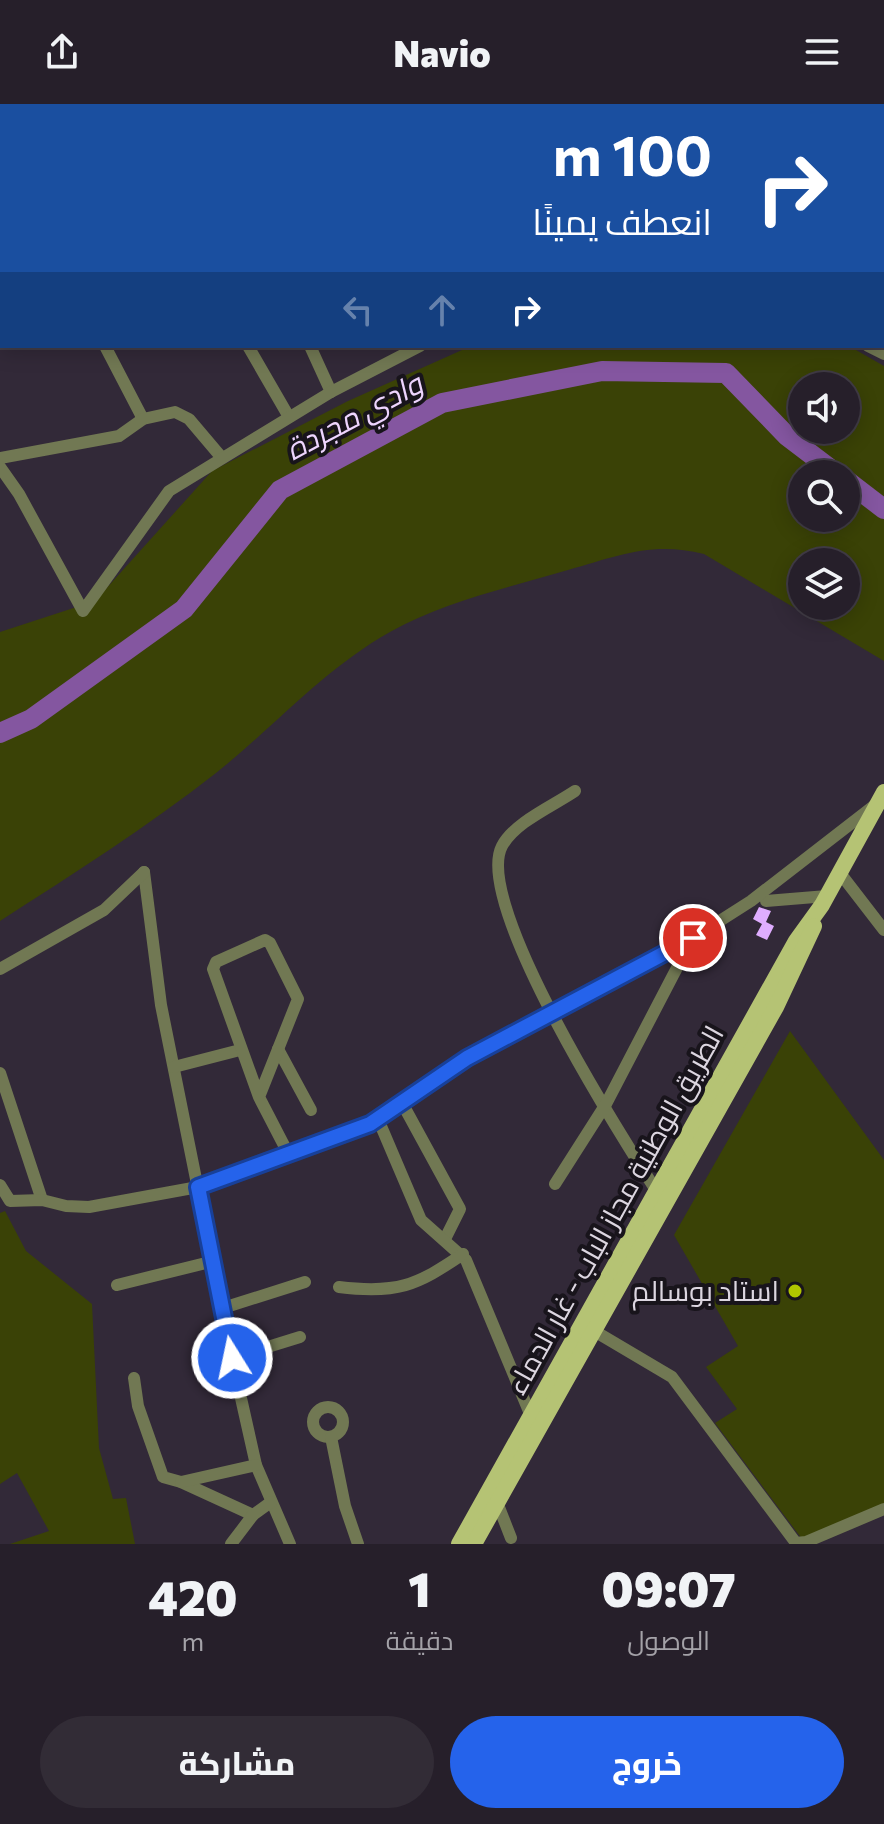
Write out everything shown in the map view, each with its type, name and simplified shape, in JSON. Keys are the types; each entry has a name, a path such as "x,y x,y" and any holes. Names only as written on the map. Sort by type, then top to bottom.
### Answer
{"main road":[{"name":"الطريق الوطنية مجاز الباب - غار الدماء","path":"474,1544 498,1503 534,1422 756,1029 807,947 824,900 881,797"},
{"name":"الطريق الوطنية مجاز الباب - غار الدماء","path":"459,1544 490,1487 596,1332 609,1290"}],"street":[{"path":"862,104 884,104"},
{"path":"106,348 143,419"},
{"path":"249,348 289,417"},
{"path":"311,348 331,392"},
{"path":"0,467 19,494 83,611 123,559 161,499 331,392 416,348"},
{"path":"0,458 119,436 143,419 163,414 184,414 222,458"},
{"path":"575,791 510,837 499,858 510,926 551,1013 661,1197"},
{"path":"0,1185 10,1201 42,1200 89,1207 198,1187 378,1119 467,1058 693,938 751,901 881,797"},
{"path":"0,969 104,910 144,872 161,1005 232,1358 256,1465 290,1544"},
{"path":"840,873 884,930"},
{"path":"766,901 824,900"},
{"path":"555,1184 606,1104 693,938"},
{"path":"259,1097 298,999 270,943 265,940 214,965 240,1050 259,1097 289,1155"},
{"path":"278,1049 311,1110"},
{"path":"174,1067 240,1050"},
{"path":"0,1073 42,1200"},
{"path":"401,1101 460,1209 445,1239"},
{"path":"378,1119 421,1220 463,1254 534,1422"},
{"path":"339,1287 374,1291 410,1286 463,1254"},
{"path":"117,1285 214,1261"},
{"path":"223,1308 305,1282"},
{"path":"596,1332 672,1377 791,1539 801,1543 826,1539 884,1509"},
{"path":"232,1358 300,1337"},
{"path":"134,1378 138,1406 166,1480 181,1482 253,1515"},
{"path":"331,1437 348,1517 358,1544"},
{"path":"181,1482 256,1465"},
{"path":"490,1487 511,1538"},
{"path":"229,1542 253,1515 271,1502"}],"green space":[{"path":"467,348 852,348 884,366 884,661 815,620 860,620 860,548 788,548 788,604 704,554 668,549 635,552 500,589 411,621 366,647 321,680 238,755 190,793 110,850 0,921 0,632 95,601 212,471 348,401"},
{"name":"استاد بوسالم","path":"790,1031 884,1160 884,1504 802,1539 715,1423 737,1409 706,1367 738,1346 674,1235"},
{"path":"5,1211 26,1251 92,1304 99,1448 113,1499 126,1498 135,1544 10,1544 49,1531 17,1473 0,1484 0,1213"}],"building":[{"path":"759,907 771,911 766,922 774,926 767,940 756,935 762,924 753,919"}],"waterway":[{"name":"وادي مجردة","path":"0,733 31,719 184,609 280,490 442,403 602,371 726,373 787,436 819,460"},
{"name":"وادي مجردة","path":"860,491 884,509"}],"place":[{"name":"استاد بوسالم","path":"795,1291"}],"route":[{"path":"232,1358 198,1187 370,1124 467,1058 693,938"}]}
